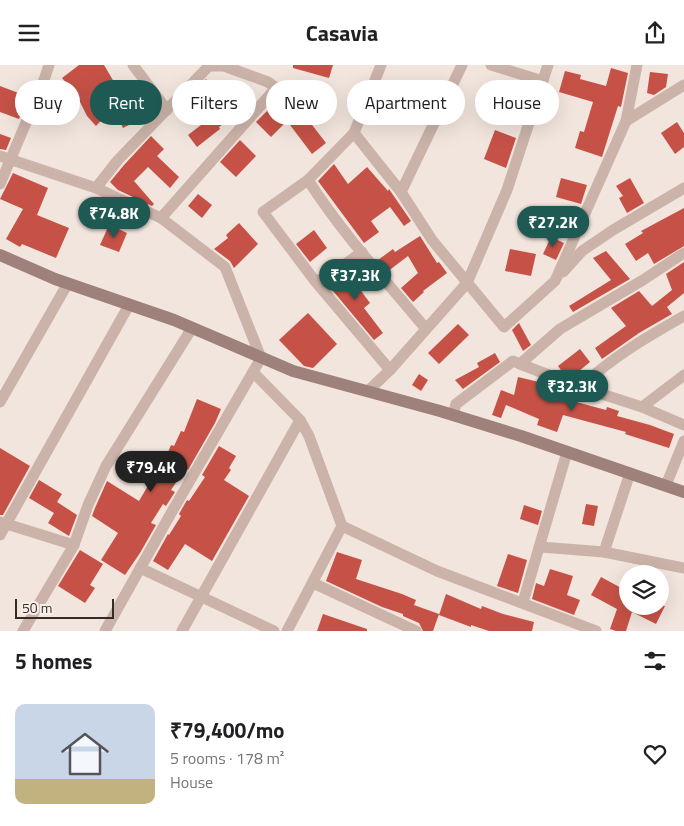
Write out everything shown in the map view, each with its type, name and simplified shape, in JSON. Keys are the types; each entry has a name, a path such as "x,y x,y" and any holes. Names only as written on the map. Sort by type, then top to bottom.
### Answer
{"street":[{"path":"0,184 5,158 49,65"},
{"path":"133,65 167,110"},
{"path":"381,65 354,133 308,180 263,212 315,281 390,370"},
{"path":"401,192 462,65"},
{"path":"491,65 540,80"},
{"path":"543,80 548,65"},
{"path":"555,281 626,121 637,65"},
{"path":"96,188 118,160 209,66 224,66 268,82 276,88 161,218"},
{"path":"626,121 684,85"},
{"path":"368,391 390,370 467,283 508,190 529,125"},
{"path":"354,133 401,192 432,240 504,327 555,281 582,251 620,225 684,188"},
{"path":"5,158 96,188 161,218 225,267 261,358"},
{"path":"308,180 362,252 426,329"},
{"path":"315,281 326,278 362,252"},
{"path":"520,364 560,329 643,280 684,253"},
{"path":"0,255 68,283 192,328 293,371 453,415 684,492"},
{"path":"0,402 68,283"},
{"path":"74,545 2,527 129,305"},
{"path":"580,387 624,351 684,316"},
{"path":"23,631 74,545 88,505 106,466 192,328"},
{"path":"105,631 261,358"},
{"path":"453,415 456,404 513,361 580,387 642,407 684,425"},
{"path":"253,372 300,420 309,436 342,526 437,571 524,602 596,631"},
{"path":"642,407 684,375"},
{"path":"182,631 300,420"},
{"path":"666,485 684,441"},
{"path":"524,602 567,452"},
{"path":"604,552 630,473"},
{"path":"287,631 342,526"},
{"path":"541,547 604,552 684,568"},
{"path":"140,568 274,631"},
{"path":"312,583 416,631"}],"building":[{"path":"79,65 104,65 113,80 90,80 90,119 80,102 80,80 64,80 62,78"},
{"path":"293,65 333,65 329,78 293,68"},
{"path":"611,68 628,73 621,107 618,106 602,157 575,148 580,131 584,132 593,102 559,92 565,71 581,75 580,79 606,86"},
{"path":"650,72 668,74 666,87 654,95 647,93"},
{"path":"0,86 15,92 15,118 0,112"},
{"path":"266,112 266,125 283,125 271,137 256,122"},
{"path":"677,122 684,133 684,147 675,154 661,133"},
{"path":"201,125 222,125 219,127 220,129 197,147 188,135"},
{"path":"290,125 312,125 326,143 312,154"},
{"path":"495,130 516,138 506,168 484,159"},
{"path":"0,134 11,138 6,150 0,149"},
{"path":"151,136 164,149 157,156 179,177 170,188 148,167 134,181 154,204 152,206 118,190 110,182"},
{"path":"240,140 256,156 236,177 220,162"},
{"path":"334,164 348,184 367,167 388,191 389,189 411,221 404,226 390,207 371,221 379,232 364,243 318,181"},
{"path":"13,173 48,188 37,215 69,228 56,258 22,244 20,247 6,239 23,209 0,199"},
{"path":"561,178 587,185 581,204 556,197"},
{"path":"630,178 644,203 627,213 619,198 623,196 616,186"},
{"path":"198,194 212,205 202,218 188,206"},
{"path":"684,208 684,246 654,264 648,253 636,261 625,244 643,233 641,231"},
{"path":"239,223 258,244 234,268 230,261 214,249 228,238 226,235"},
{"path":"109,225 127,233 119,252 100,245"},
{"path":"314,230 327,248 310,262 296,244"},
{"path":"420,236 437,263 439,262 447,273 423,291 413,302 401,288 418,273 408,256 387,272 378,260 393,249 395,252"},
{"path":"551,237 564,243 556,260 543,254"},
{"path":"510,249 536,254 531,276 505,271"},
{"path":"606,251 630,279 573,312 569,306 611,280 593,258"},
{"path":"684,262 684,293 667,307 672,314 639,333 602,359 595,348 626,326 611,308 639,291 652,306 672,290 666,274"},
{"path":"351,269 360,281 356,284 370,303 364,308 383,333 374,340 328,285"},
{"path":"308,313 337,344 313,368 304,366 279,340"},
{"path":"519,323 531,345 523,351 512,330"},
{"path":"458,324 469,335 439,364 428,353"},
{"path":"580,349 590,362 573,376 563,373 558,366"},
{"path":"495,353 500,362 463,389 455,380 479,367 477,363"},
{"path":"419,374 428,380 421,391 412,385"},
{"path":"518,377 560,387 550,395 606,410 607,407 619,411 617,416 674,434 669,448 625,434 626,432 563,415 557,432 537,425 539,419 506,405 501,418 492,415 501,390 514,395"},
{"path":"197,399 221,409 188,470 185,469 171,490 175,492 166,506 163,504 151,523 156,525 125,575 101,560 118,533 92,516 95,508 107,481 139,501 156,472 159,474 171,445 174,446 181,431 184,432"},
{"path":"219,446 236,456 229,468 231,470 224,480 249,496 212,561 185,544 168,570 153,561 168,534 181,516 179,514 187,500 189,501 205,477 202,475"},
{"path":"0,448 30,466 3,515 0,515"},
{"path":"39,480 62,494 57,502 77,515 69,536 48,523 54,513 29,498"},
{"path":"586,504 598,506 594,526 582,524"},
{"path":"524,505 542,511 538,525 520,519"},
{"path":"80,550 103,564 90,585 95,588 85,603 58,586"},
{"path":"337,552 362,560 356,579 402,594 416,600 414,605 439,614 433,631 423,631 419,623 403,616 403,614 382,607 326,581"},
{"path":"508,554 527,560 518,593 497,586"},
{"path":"550,569 573,576 567,595 580,600 574,615 532,599 536,583 544,586"},
{"path":"601,577 619,587 619,615 631,615 626,631 610,629 617,609 591,595"},
{"path":"446,594 481,609 482,606 534,622 532,631 489,631 471,625 471,627 439,615"},
{"path":"323,614 367,629 367,631 317,631"},
{"path":"638,615 660,615 656,624"}]}
